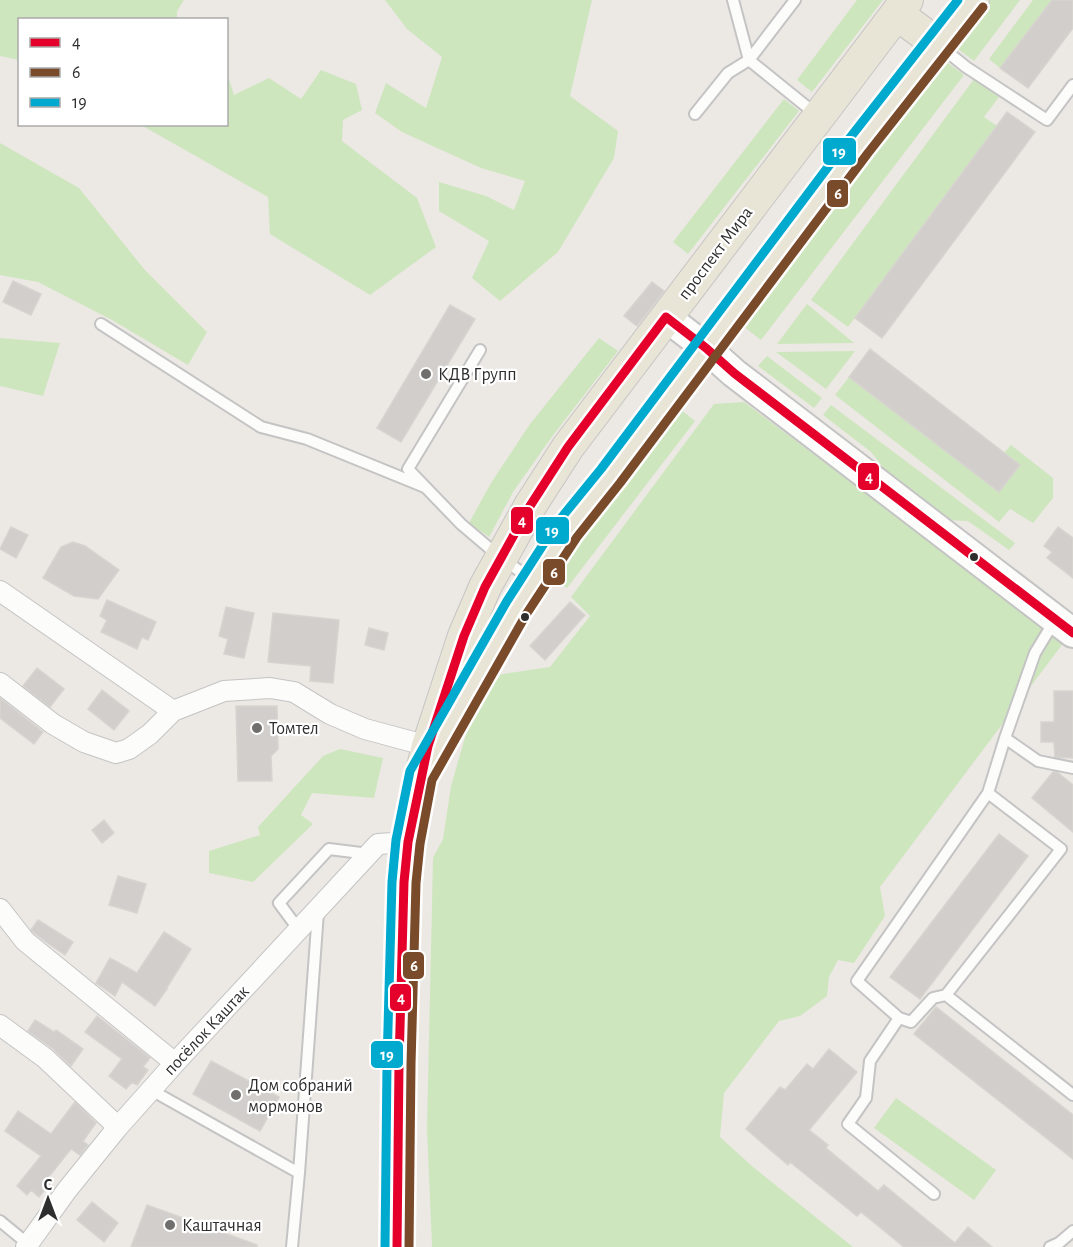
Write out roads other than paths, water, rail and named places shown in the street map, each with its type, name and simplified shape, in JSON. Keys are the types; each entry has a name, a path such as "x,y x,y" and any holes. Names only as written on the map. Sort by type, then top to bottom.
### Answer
{"main road":[{"name":"проспект Мира","path":"424,761 567,530 973,0"},
{"name":"проспект Мира","path":"397,1247 399,1053 404,882 408,842 424,761 464,636 485,587 530,506 568,447 902,7"},
{"path":"902,7 939,45"}],"street":[{"path":"666,317 734,373 1069,629"},
{"path":"0,591 173,711"},
{"path":"0,683 53,724 84,742 116,753 129,749 150,734 173,711 224,690 270,688 294,692 330,714 424,761"},
{"name":"посёлок Каштак","path":"27,1246 67,1190 118,1127 378,844 408,842"},
{"path":"0,909 25,941 175,1063"},
{"path":"0,1025 45,1058 118,1127"}],"lane":[{"path":"733,0 749,60 819,116"},
{"path":"695,114 728,73 749,60 795,0"},
{"path":"939,45 966,67 1047,120 1073,85"},
{"path":"101,324 261,427 307,439 425,487"},
{"path":"480,350 408,469 461,524 501,558 534,581"},
{"path":"988,793 1061,849 946,995 933,998 911,1022 899,1018 857,981 988,793 1035,653 1069,629"},
{"path":"1005,738 1038,761 1073,768"},
{"path":"299,930 279,903 329,849 370,854"},
{"path":"292,1247 318,910"},
{"path":"946,995 1073,1095"},
{"path":"899,1018 870,1061 866,1098 848,1124 934,1194"},
{"path":"151,1090 299,1173"},
{"path":"0,1221 27,1246"},
{"path":"1050,1247 1059,1243 1073,1231"}],"place":[{"name":"КДВ Групп","path":"426,374"},
{"name":"Томтел","path":"257,728"},
{"name":"Дом собраний мормонов","path":"236,1095"},
{"name":"Каштачная","path":"170,1225"}]}
